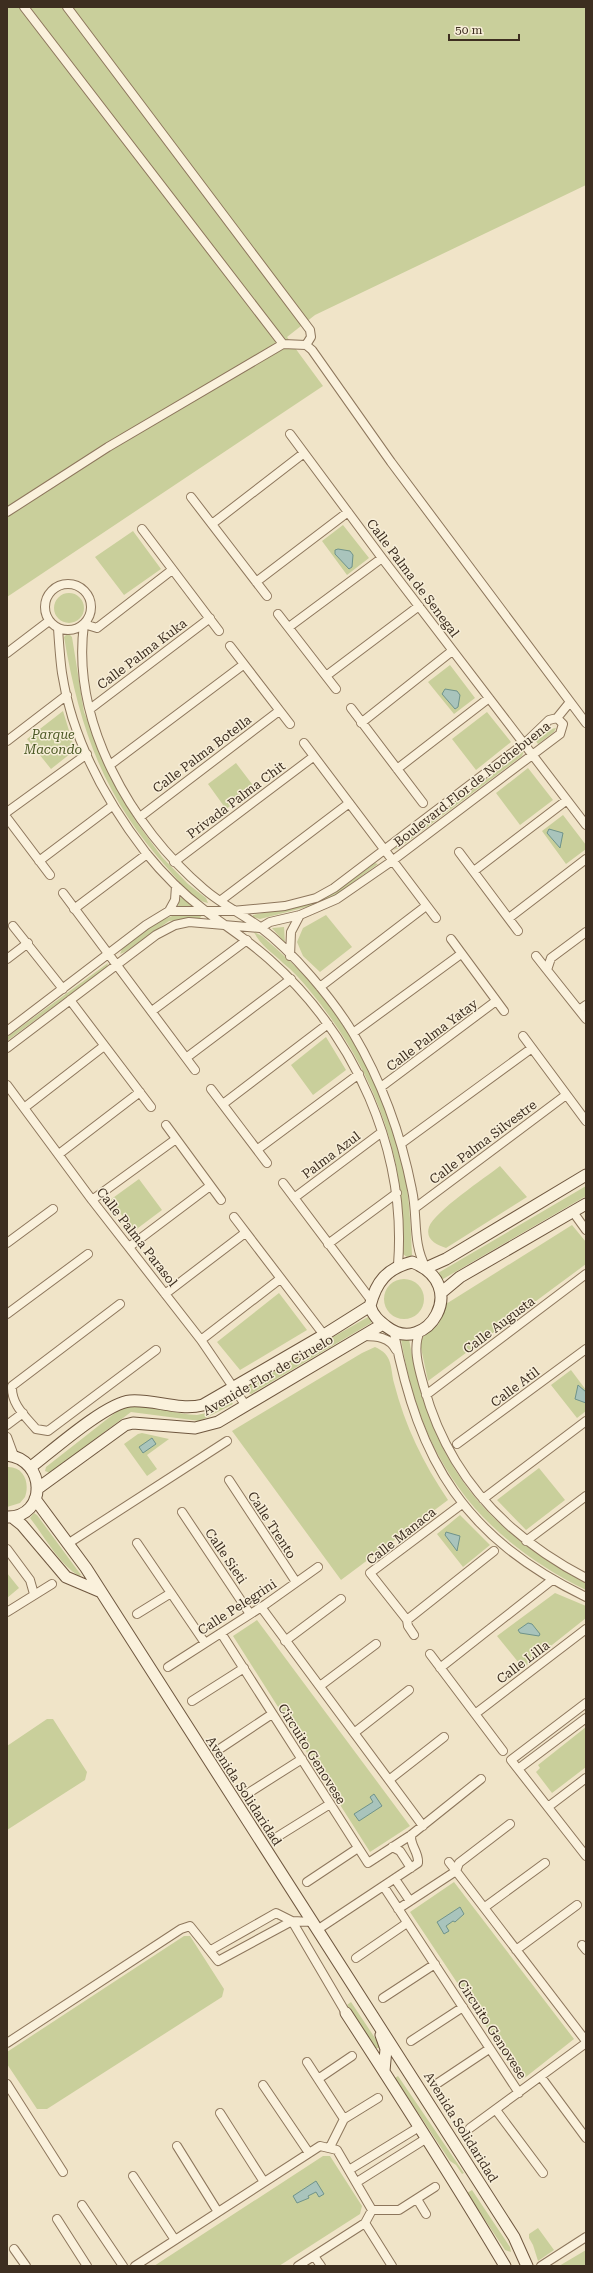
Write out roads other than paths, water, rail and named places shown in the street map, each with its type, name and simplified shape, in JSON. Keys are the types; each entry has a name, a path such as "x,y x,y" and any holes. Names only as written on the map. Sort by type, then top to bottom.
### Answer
{"main road":[{"path":"426,1268 446,1259 586,1175"},
{"path":"442,1292 460,1277 586,1204"},
{"path":"412,1262 426,1268 442,1292 440,1306 436,1315 420,1332 413,1334 394,1333 372,1313 370,1303 377,1285 384,1276 398,1265 412,1262"},
{"name":"Avenide Flor de Ciruelo","path":"31,1467 117,1404 139,1401 192,1407 212,1400 324,1335 370,1303"},
{"name":"Avenide Flor de Ciruelo","path":"10,1517 26,1511 36,1494 125,1425 133,1423 183,1428 205,1427 218,1422 383,1324"},
{"path":"11,1455 23,1460 31,1467 37,1481 36,1494"},
{"name":"Avenida Solidaridad","path":"36,1494 367,2005 514,2237 527,2266"},
{"path":"10,1517 22,1525 66,1577 99,1591"},
{"name":"Avenida Solidaridad","path":"367,2005 368,2015 383,2038 386,2049 384,2071"},
{"path":"346,2013 427,2138 505,2266"}],"street":[{"path":"24,7 284,344"},
{"path":"67,7 310,330 311,337 306,345"},
{"path":"7,512 108,447 284,344 306,345 312,350 391,462 586,724"},
{"name":"Calle Palma de Senegal","path":"290,434 452,651 519,735 586,825"},
{"path":"212,524 304,453"},
{"path":"191,497 267,596"},
{"path":"256,582 348,512"},
{"path":"142,529 219,632"},
{"path":"289,627 382,558"},
{"path":"172,570 97,628 84,624 69,630 58,628 49,621 45,612 45,602 48,594 56,587 70,585 83,590 89,598 91,607 89,616 84,624 81,646 82,670 90,709 98,736 110,765 140,817 174,862 232,911 260,928 320,986 353,1033 381,1087 402,1143 415,1208 418,1253 426,1268"},
{"path":"326,676 419,606"},
{"path":"278,614 336,689"},
{"name":"Calle Palma Kuka","path":"90,709 210,618"},
{"path":"7,653 49,621"},
{"path":"58,628 62,674 80,740 112,806 147,854 176,886 203,910 229,926 247,940 291,979 328,1024 359,1074 382,1132 397,1193 400,1216 398,1265"},
{"path":"230,646 243,665 290,724"},
{"path":"361,723 452,651"},
{"path":"110,765 243,665"},
{"path":"7,741 67,696"},
{"path":"397,769 489,698"},
{"path":"557,718 570,702"},
{"path":"351,708 423,804"},
{"name":"Calle Palma Botella","path":"140,817 279,711"},
{"name":"Boulevard Flor de Nochebuena","path":"7,1048 156,935 174,925 189,922 211,922 229,926 260,928 270,922 300,916 337,899 392,861 560,734 563,724 557,718 549,720 525,743 334,888 316,898 285,906 232,911 169,911"},
{"path":"304,744 348,804 436,918"},
{"path":"7,812 87,754"},
{"name":"Privada Palma Chit","path":"174,862 313,757"},
{"path":"474,871 567,800"},
{"path":"220,901 243,889 348,804"},
{"path":"40,862 112,806"},
{"path":"7,818 50,875"},
{"path":"459,852 518,931"},
{"path":"74,909 147,854"},
{"path":"509,918 586,859"},
{"path":"7,1031 109,953 169,911 175,900 176,886"},
{"path":"63,893 195,1070"},
{"path":"320,986 426,906"},
{"path":"290,956 291,932 300,916"},
{"path":"13,926 63,989"},
{"path":"547,970 551,958 586,932"},
{"name":"Calle Palma Yatay","path":"451,939 504,1011"},
{"path":"152,1011 247,940"},
{"path":"7,959 28,943"},
{"path":"353,1033 461,954"},
{"path":"536,956 547,970 583,1007 586,1019"},
{"path":"186,1058 291,979"},
{"path":"70,1000 151,1107"},
{"name":"Calle Palma Yatay","path":"381,1087 496,1001"},
{"path":"223,1104 328,1024"},
{"path":"523,1036 586,1121"},
{"path":"24,1108 104,1046"},
{"path":"402,1143 532,1048"},
{"path":"258,1149 359,1074"},
{"name":"Calle Palma Parasol","path":"7,1085 92,1200 201,1340 232,1388 246,1406"},
{"path":"211,1089 258,1149 267,1163"},
{"path":"59,1154 140,1092"},
{"name":"Calle Palma Silvestre","path":"415,1208 566,1095"},
{"path":"166,1125 220,1200"},
{"name":"Palma Azul","path":"294,1198 382,1132"},
{"path":"92,1200 176,1139"},
{"path":"283,1183 370,1303"},
{"path":"129,1247 210,1186"},
{"path":"328,1244 397,1193"},
{"path":"7,1243 53,1209"},
{"path":"573,1212 586,1230"},
{"path":"234,1217 324,1335"},
{"path":"165,1294 245,1233"},
{"path":"7,1314 88,1254"},
{"name":"Calle Augusta","path":"426,1395 586,1274"},
{"path":"201,1340 280,1279"},
{"path":"120,1304 12,1386 12,1398 23,1413 36,1429 48,1431 156,1350"},
{"path":"420,1332 416,1342 420,1371 426,1395 444,1442 483,1499 503,1521 526,1541 553,1560 586,1578"},
{"path":"394,1333 411,1405 426,1444 444,1478 462,1504 500,1542 552,1580 586,1597"},
{"path":"364,1336 378,1336 393,1344 398,1354"},
{"name":"Calle Atil","path":"457,1444 586,1349"},
{"path":"10,1423 23,1413"},
{"path":"483,1499 586,1421"},
{"path":"7,1437 11,1455"},
{"path":"69,1543 227,1441"},
{"name":"Calle Trento","path":"229,1480 296,1582"},
{"path":"526,1541 586,1496"},
{"name":"Calle Manaca","path":"414,1635 408,1626 407,1620 370,1573 462,1504"},
{"name":"Calle Sieti","path":"182,1512 250,1614"},
{"path":"137,1543 205,1643"},
{"path":"7,1549 30,1580 34,1594"},
{"path":"407,1620 494,1551"},
{"name":"Calle Pelegrini","path":"168,1667 261,1607 318,1567"},
{"path":"440,1668 552,1580"},
{"path":"7,1612 52,1584"},
{"path":"137,1614 171,1593"},
{"path":"285,1641 341,1599"},
{"path":"261,1607 423,1826"},
{"name":"Calle Lilla","path":"475,1714 586,1630"},
{"name":"Circuito Genovese","path":"221,1633 368,1863 392,1847 411,1839 423,1826 481,1779"},
{"path":"320,1686 376,1644"},
{"path":"430,1654 503,1751"},
{"path":"192,1701 244,1668"},
{"path":"354,1733 409,1690"},
{"path":"585,1854 511,1760 586,1703"},
{"path":"221,1748 272,1714"},
{"path":"518,1769 586,1718"},
{"path":"389,1780 444,1737"},
{"path":"250,1792 302,1759"},
{"path":"548,1806 586,1778"},
{"path":"277,1837 330,1804"},
{"path":"398,1909 456,1871 459,1863 510,1824"},
{"path":"395,1879 384,1887 373,1894 366,1898 360,1902 354,1906 330,1921 418,1863 419,1855 411,1839"},
{"path":"392,1847 400,1851 411,1868"},
{"path":"307,1882 358,1848"},
{"name":"Circuito Genovese","path":"384,1887 519,2093 586,2042 449,1862"},
{"path":"484,1907 545,1863"},
{"path":"211,1950 276,1913 292,1921 315,1926 395,1879"},
{"path":"395,1879 410,1901"},
{"path":"516,1950 577,1905"},
{"path":"7,2042 181,1929 190,1926 211,1950 218,1961 292,1921"},
{"path":"292,1921 346,2013"},
{"path":"356,1958 407,1923"},
{"path":"383,1998 435,1964"},
{"path":"411,2041 462,2007"},
{"path":"438,2083 490,2048"},
{"path":"318,2079 352,2056"},
{"path":"307,2062 344,2119"},
{"path":"541,2077 586,2138"},
{"path":"7,2084 63,2172"},
{"path":"263,2085 308,2153"},
{"path":"470,2128 519,2093"},
{"path":"330,2147 344,2119 378,2098"},
{"path":"496,2110 543,2173"},
{"path":"220,2113 264,2182"},
{"path":"349,2170 419,2127"},
{"path":"357,2182 427,2138"},
{"path":"177,2146 218,2212"},
{"path":"135,2266 320,2146 330,2147 337,2150 372,2210"},
{"path":"133,2176 174,2240"},
{"path":"372,2210 399,2210 435,2187"},
{"path":"417,2199 426,2214"},
{"path":"82,2205 123,2266"},
{"path":"298,2266 365,2223 372,2210"},
{"path":"57,2219 87,2266"},
{"path":"365,2223 392,2266"},
{"path":"541,2266 586,2237"},
{"path":"14,2248 26,2266"},
{"path":"314,2256 321,2266"}],"water":[{"path":"335,550 350,551 353,555 352,567 349,569 335,554"},
{"path":"445,689 457,691 460,695 458,707 455,709 442,694"},
{"path":"549,829 563,833 560,848 547,833"},
{"path":"578,1385 586,1392 586,1403 575,1399"},
{"path":"152,1438 156,1444 143,1453 139,1447"},
{"path":"446,1532 460,1536 457,1551 445,1535"},
{"path":"528,1623 532,1624 540,1634 539,1636 520,1633 518,1630"},
{"path":"374,1794 382,1806 359,1821 354,1814 373,1802 370,1797"},
{"path":"460,1907 464,1914 455,1922 453,1921 446,1926 449,1931 444,1934 437,1922"},
{"path":"316,2181 324,2194 319,2197 316,2192 308,2196 309,2198 297,2203 293,2196"}],"park label":[{"name":"Parque Macondo","path":"53,742"}]}
